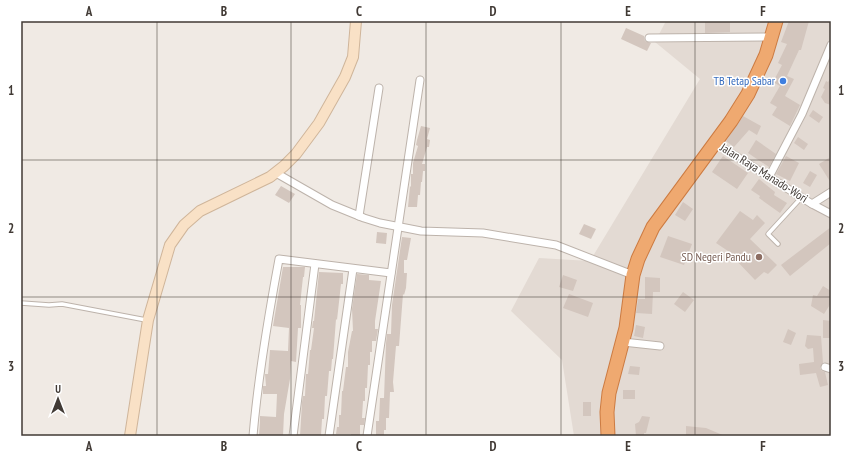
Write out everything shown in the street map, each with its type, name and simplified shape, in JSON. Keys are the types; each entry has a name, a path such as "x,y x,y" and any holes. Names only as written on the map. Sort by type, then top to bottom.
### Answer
{"highway":[{"path":"608,436 609,393 623,342 632,275 638,259 653,227 715,143 748,94 759,72 776,21"}],"main road":[{"path":"130,436 148,320 170,245 184,225 200,211 263,181 276,173 296,154 319,123 345,77 353,57 356,21"}],"street":[{"path":"649,38 771,37"},
{"path":"769,177 802,114 831,45"},
{"path":"367,436 420,80"},
{"path":"359,216 379,88"},
{"name":"Jalan Raya Manado-Wori","path":"715,143 734,153 801,198 831,214"},
{"path":"276,173 332,205 359,216 399,227 421,231 483,233 556,245 632,275"},
{"name":"Jalan Raya Manado-Wori","path":"812,204 831,192"},
{"path":"253,436 255,408 268,315 279,259 391,273"},
{"path":"293,436 315,264"},
{"path":"328,436 353,269"},
{"path":"623,342 660,346"}],"lane":[{"path":"778,244 768,234 801,198"},
{"path":"21,303 49,305 62,304 148,320"}],"shaded area":[{"path":"666,21 831,21 831,436 574,436 562,360 511,311 539,258 590,261 700,79 655,42"}],"building":[{"path":"705,21 730,21 730,32 705,33"},
{"path":"789,21 809,21 801,50 799,50 787,76 794,79 785,96 800,105 790,126 772,115 777,107 770,103 780,86 773,82 782,65 778,63 787,44 781,42"},
{"path":"626,28 644,36 645,41 651,43 647,51 621,39"},
{"path":"831,77 831,105 825,103 821,97 825,89 823,88 826,81 828,82"},
{"path":"813,110 823,117 819,123 809,116"},
{"path":"743,116 761,126 757,135 749,130 734,147 726,141"},
{"path":"421,126 430,128 427,139 430,140 429,147 427,147 422,164 425,164 425,171 423,171 417,207 408,207 411,174 413,174 413,163 418,146 416,145"},
{"path":"798,137 808,144 804,150 794,143"},
{"path":"756,140 776,154 769,167 748,153"},
{"path":"723,156 748,173 737,189 712,172"},
{"path":"786,156 799,163 790,181 776,174"},
{"path":"829,158 831,162 831,183 819,164"},
{"path":"810,171 817,175 810,187 803,183"},
{"path":"759,179 775,192 774,195 787,203 780,213 759,198 760,196 751,190"},
{"path":"281,186 295,194 289,203 275,195"},
{"path":"683,202 693,209 685,221 675,215"},
{"path":"740,211 753,220 757,215 765,223 750,239 777,265 768,274 764,272 755,280 733,257 734,255 716,243"},
{"path":"584,224 596,229 591,239 579,234"},
{"path":"831,227 831,243 790,276 781,265"},
{"path":"377,232 387,233 386,244 376,243"},
{"path":"668,236 692,244 684,265 660,257"},
{"path":"402,237 411,238 407,260 404,260 404,273 407,273 406,288 404,295 403,294 399,346 396,346 393,382 394,392 390,392 389,418 386,418 386,430 384,430 384,436 376,436 376,421 379,421 380,398 384,398 387,334 391,334 392,305"},
{"path":"283,267 305,267 300,305 301,328 298,328 296,362 291,361 290,379 284,414 283,436 259,435 260,416 276,417 277,394 263,394 263,386 266,386 265,374 268,374 270,350 288,351 289,328 273,326"},
{"path":"319,272 343,273 343,284 341,284 337,320 336,319 333,359 331,371 329,371 327,396 325,396 324,419 322,419 321,436 300,436 302,402 303,396 305,396 306,374 308,374"},
{"path":"357,274 369,275 369,280 381,281 375,321 375,329 378,329 376,341 372,341 370,365 368,365 367,388 365,388 365,401 363,401 362,418 365,418 364,425 360,425 360,436 351,436 351,434 336,434 337,427 339,427 339,415 341,415 342,391 346,367 348,367 348,352 353,331 352,309"},
{"path":"563,275 577,280 573,291 559,287"},
{"path":"645,277 660,278 660,292 653,292 652,314 636,313 638,299 645,299"},
{"path":"823,286 831,291 831,303 824,314 811,306 813,295 817,296"},
{"path":"683,292 694,300 685,312 674,304"},
{"path":"569,294 593,303 588,317 563,308"},
{"path":"823,320 831,321 831,338 823,338"},
{"path":"636,325 645,327 643,338 634,336"},
{"path":"788,329 796,333 791,345 783,342"},
{"path":"807,335 821,336 823,363 820,368 825,372 828,385 820,387 816,373 800,375 799,364 814,362 813,348 808,349 805,346"},
{"path":"630,366 640,367 639,375 628,374"},
{"path":"623,390 635,390 635,399 623,399"},
{"path":"583,402 591,402 591,416 583,416"},
{"path":"642,416 650,417 646,433 644,433 644,436 636,436 635,424 639,422"},
{"path":"686,426 706,428 725,436 686,436"}],"place":[{"name":"TB Tetap Sabar","path":"783,81"},
{"name":"SD Negeri Pandu","path":"759,257"}]}
